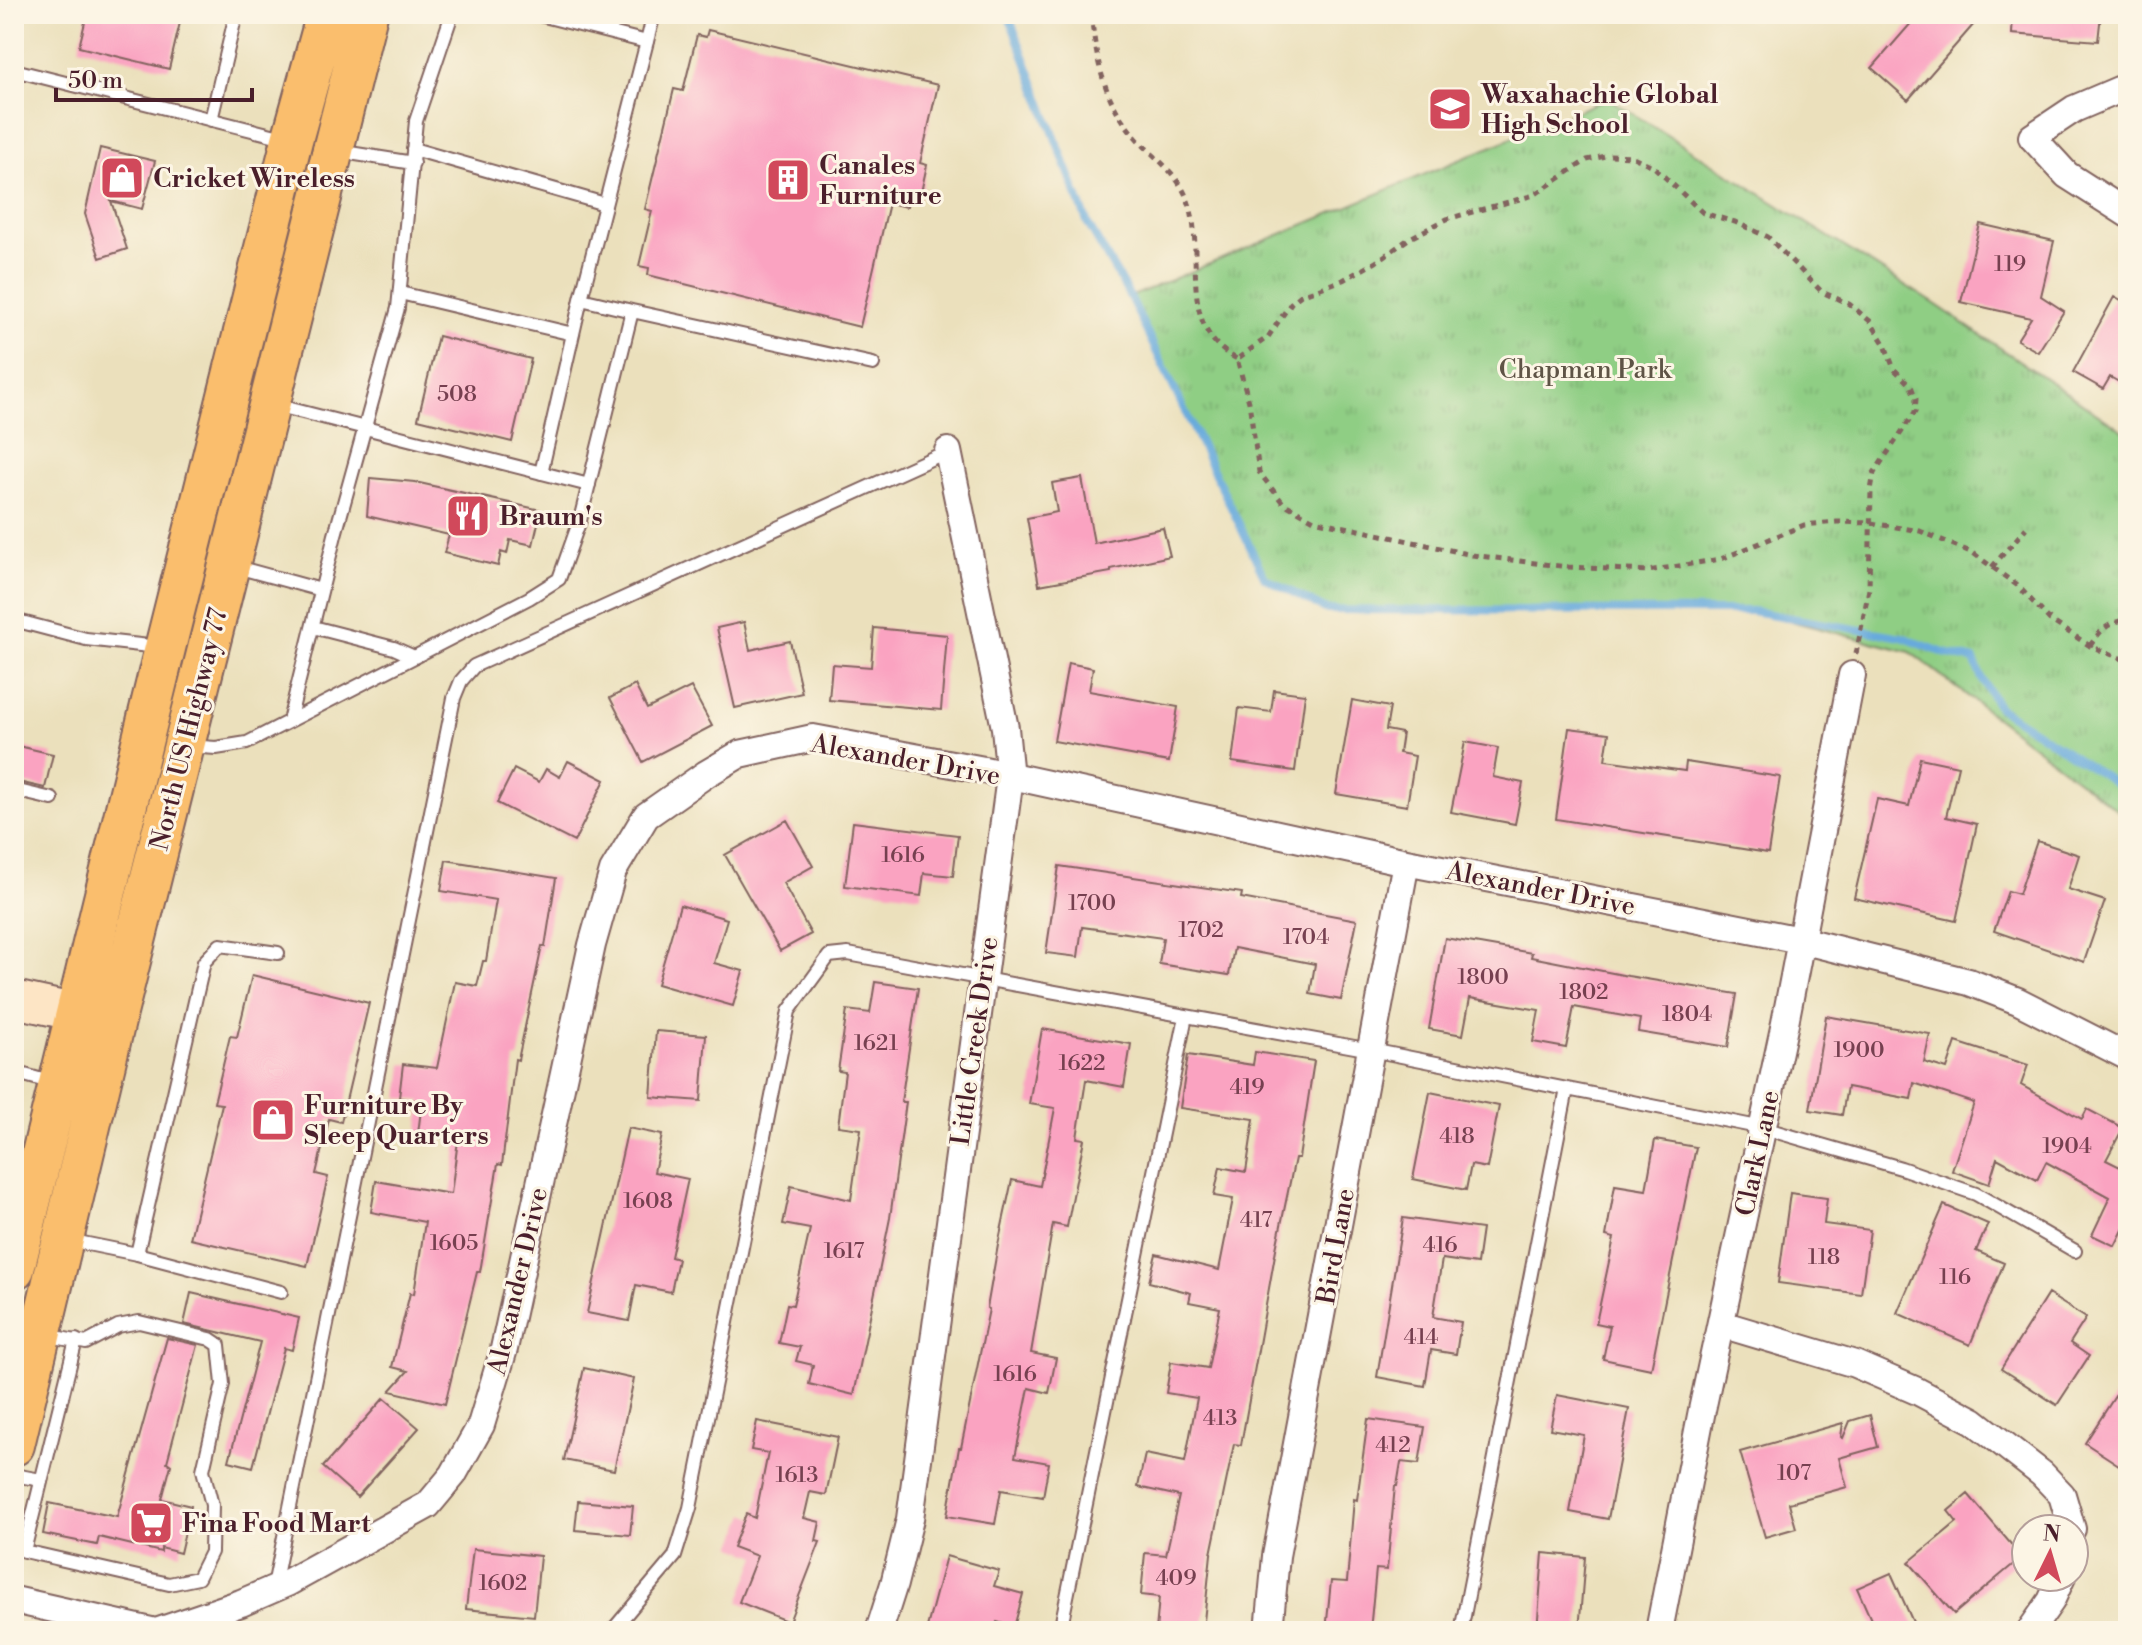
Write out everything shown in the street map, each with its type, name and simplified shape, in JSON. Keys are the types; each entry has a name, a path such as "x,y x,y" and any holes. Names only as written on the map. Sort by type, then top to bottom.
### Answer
{"main road":[{"name":"North US Highway 77","path":"14,1269 57,1084 96,1017 184,746 230,565 268,403 313,145 327,14"},
{"name":"North US Highway 77","path":"14,1445 59,1338 61,1239 96,1017 165,648 313,145 367,14"}],"street":[{"path":"2128,86 2074,109 2032,137 2067,175 2128,214"},
{"name":"Little Creek Drive","path":"879,1631 910,1519 1010,777 1005,728 948,451"},
{"name":"Clark Lane","path":"1659,1631 1763,1128 1853,667"},
{"name":"Alexander Drive","path":"159,1631 274,1589 428,1505 453,1475 481,1425 504,1349 592,945 613,871 646,816 740,754 813,738 1406,862 1800,940 1969,982 2018,1001 2128,1057"},
{"name":"Bird Lane","path":"1269,1631 1276,1556 1406,862"},
{"path":"14,999 96,1017"},
{"path":"1721,1324 1855,1364 1917,1391 1974,1421 2042,1474 2062,1495 2067,1513"},
{"path":"2030,1631 2055,1593"},
{"path":"14,1600 151,1631"}],"lane":[{"path":"211,120 236,14"},
{"path":"289,721 321,590 398,308 416,121 452,14"},
{"path":"536,14 647,42"},
{"path":"541,473 581,299 654,14"},
{"path":"14,70 313,145 413,163"},
{"path":"413,149 605,204"},
{"path":"400,293 573,334"},
{"path":"581,299 873,364"},
{"path":"184,746 216,748 247,743 529,598 559,579 589,485 632,311"},
{"path":"268,403 589,485"},
{"path":"274,1589 454,698 461,681 474,666 948,451"},
{"path":"230,565 321,590"},
{"path":"14,620 86,639 165,648"},
{"path":"313,627 394,648 412,656"},
{"path":"14,790 52,799"},
{"path":"137,1254 204,962 220,945 278,953"},
{"path":"612,1631 675,1556 690,1508 789,1011 829,956 848,954 982,978 1371,1050 1763,1128 1901,1168 1976,1194 2075,1251"},
{"path":"1060,1631 1186,1016"},
{"path":"14,1072 57,1084"},
{"path":"1461,1631 1567,1089"},
{"path":"61,1239 137,1254 281,1292"},
{"path":"139,1322 210,1339 219,1345 223,1384 203,1470 212,1505 211,1552 198,1578 169,1584 24,1551 41,1480 59,1338 86,1343 118,1326 139,1322"},
{"path":"14,1475 41,1480"}],"path":[{"path":"1091,14 1101,78 1113,103 1124,123 1173,175 1187,199 1192,224 1196,296 1202,319 1213,340 1228,355 1237,359"},
{"path":"1237,359 1268,337 1291,303 1301,295 1343,280 1447,219 1534,195 1587,160 1610,155 1631,156 1653,166 1703,213 1735,222 1768,237 1822,292 1849,304 1870,321 1885,345 1894,369 1911,386 1916,399 1915,412 1874,473 1868,595 1853,667"},
{"path":"1237,359 1249,402 1259,472 1283,503 1314,520 1472,555 1568,567 1648,571 1721,559 1804,525 1871,523 1920,531 1973,553 2018,586 2050,620 2090,646 2128,661"},
{"path":"1992,567 2026,528"},
{"path":"2090,646 2100,630 2111,623 2128,619"}],"green space":[{"name":"Chapman Park","path":"1608,98 1932,302 2128,434 2128,818 1910,652 1752,611 1327,610 1265,578 1130,297"}],"building":[{"path":"87,14 182,14 169,69 79,47"},
{"path":"1919,14 1962,14 1974,24 1908,100 1872,68"},
{"path":"2013,14 2101,14 2098,41 2012,34"},
{"name":"Canales Furniture","path":"708,30 938,85 920,163 927,165 920,197 910,195 907,207 889,203 860,327 648,275 649,268 639,266 652,211 645,209 674,89 683,91 697,35 706,37"},
{"name":"Cricket Wireless","path":"100,148 155,161 142,209 111,201 127,249 100,258 85,214"},
{"path":"1980,224 2054,241 2041,296 2064,311 2038,352 2017,340 2031,318 1961,302"},
{"path":"2114,297 2128,305 2128,387 2110,377 2103,389 2073,372"},
{"path":"438,336 531,359 512,442 418,419"},
{"name":"Braum's","path":"370,478 415,482 541,510 533,545 510,540 507,554 501,552 498,566 444,553 449,535 367,516"},
{"path":"1082,478 1094,543 1163,528 1170,556 1111,569 1111,572 1039,585 1027,518 1057,512 1052,483"},
{"path":"744,622 750,650 790,641 802,693 735,708 717,628"},
{"path":"874,628 947,635 941,710 829,700 832,664 871,667"},
{"path":"1068,663 1093,668 1089,691 1178,707 1169,762 1054,741"},
{"path":"635,685 647,709 691,687 712,726 643,762 610,698"},
{"path":"1274,690 1305,694 1295,771 1232,762 1239,708 1271,712"},
{"path":"1352,700 1390,707 1386,730 1402,733 1399,753 1415,756 1407,806 1336,794"},
{"path":"1569,728 1609,733 1605,760 1685,771 1686,762 1780,777 1768,853 1556,819"},
{"path":"1465,742 1498,748 1493,777 1523,783 1515,824 1451,812"},
{"path":"14,745 53,754 45,788 14,781"},
{"path":"1920,758 1958,766 1946,817 1977,824 1956,921 1854,898 1877,799 1909,806"},
{"path":"568,761 605,780 574,842 497,803 514,769 539,782 546,769 560,777"},
{"path":"787,820 813,866 783,883 811,934 780,951 725,855"},
{"path":"853,822 958,835 953,876 924,873 921,896 845,886"},
{"path":"2037,841 2079,855 2068,889 2105,901 2084,962 1994,931 2008,891 2019,894"},
{"path":"446,860 556,878 545,947 542,946 518,1060 515,1059 502,1165 498,1164 480,1272 477,1272 445,1404 390,1391 408,1371 392,1367 410,1293 414,1294 425,1222 371,1212 376,1181 451,1194 458,1140 418,1134 422,1101 399,1098 403,1064 437,1068 455,982 477,986 483,961 486,961 496,900 441,891"},
{"path":"1059,866 1242,893 1241,898 1357,920 1341,1000 1310,994 1315,964 1234,948 1229,975 1159,964 1163,938 1082,927 1078,957 1046,953"},
{"path":"680,905 727,919 714,963 743,971 733,1006 657,984"},
{"path":"1445,938 1532,953 1531,957 1628,976 1737,994 1728,1047 1638,1032 1640,1019 1574,1007 1566,1048 1533,1042 1539,1010 1470,998 1463,1035 1429,1029"},
{"name":"Furniture By Sleep Quarters","path":"252,975 369,1003 341,1122 329,1119 316,1174 328,1177 307,1266 190,1239 222,1104 214,1103 230,1036 237,1037"},
{"path":"875,982 918,988 901,1102 906,1102 890,1218 854,1395 809,1384 813,1365 796,1361 800,1347 779,1343 787,1304 793,1305 810,1229 783,1224 791,1186 851,1200 861,1129 838,1126 845,1072 838,1071 847,1010 870,1013"},
{"path":"1826,1016 1930,1034 1924,1062 1947,1069 1956,1042 2028,1065 2021,1085 2082,1119 2087,1109 2123,1128 2106,1160 2124,1169 2128,1160 2128,1220 2115,1246 2092,1235 2110,1197 2046,1162 2037,1180 1997,1158 1989,1184 1952,1171 1974,1103 1914,1083 1911,1099 1847,1087 1842,1115 1810,1110"},
{"path":"1042,1029 1131,1044 1124,1087 1086,1080 1077,1138 1084,1139 1067,1227 1053,1224 1031,1353 1056,1358 1049,1393 1029,1388 1015,1457 1049,1463 1043,1497 1001,1490 995,1524 947,1516 1012,1180 1040,1186 1055,1108 1029,1104"},
{"path":"656,1031 706,1035 701,1101 651,1097"},
{"path":"1255,1052 1314,1061 1299,1158 1295,1158 1276,1249 1241,1445 1234,1444 1211,1554 1203,1631 1156,1631 1159,1597 1141,1595 1145,1553 1166,1555 1179,1496 1138,1487 1145,1454 1185,1462 1197,1398 1166,1393 1171,1362 1208,1368 1220,1308 1189,1302 1191,1293 1149,1282 1156,1254 1219,1270 1233,1199 1214,1196 1220,1167 1246,1172 1254,1119 1180,1108 1188,1055 1253,1065"},
{"path":"1430,1092 1499,1106 1487,1168 1471,1165 1466,1190 1413,1179"},
{"path":"628,1128 662,1135 654,1172 688,1179 671,1257 678,1259 671,1292 636,1285 629,1321 587,1313"},
{"path":"1655,1140 1696,1147 1651,1369 1603,1359 1610,1326 1596,1323 1614,1238 1606,1236 1615,1185 1646,1190"},
{"path":"1790,1193 1827,1198 1824,1224 1870,1230 1861,1294 1778,1283"},
{"path":"1944,1205 1988,1224 1976,1251 2004,1263 1970,1345 1897,1313"},
{"path":"1403,1218 1482,1229 1477,1264 1442,1259 1433,1317 1461,1322 1456,1354 1431,1350 1425,1386 1377,1377"},
{"path":"191,1293 299,1318 292,1350 284,1348 253,1467 229,1461 260,1342 184,1324"},
{"path":"2048,1294 2086,1318 2070,1343 2089,1356 2057,1405 2001,1369"},
{"path":"167,1338 198,1345 167,1462 171,1465 162,1499 191,1506 180,1553 161,1548 161,1552 99,1537 97,1545 43,1534 49,1503 117,1517"},
{"path":"584,1368 634,1379 614,1470 564,1460"},
{"path":"2128,1376 2128,1471 2085,1443"},
{"path":"1557,1395 1629,1409 1608,1519 1570,1512 1584,1435 1550,1429"},
{"path":"384,1398 419,1428 357,1497 323,1467"},
{"path":"1870,1415 1878,1447 1839,1458 1847,1487 1789,1503 1796,1528 1765,1537 1740,1452 1843,1423 1843,1438 1850,1421"},
{"path":"1368,1419 1425,1427 1419,1464 1401,1462 1395,1486 1387,1570 1376,1569 1370,1631 1326,1631 1331,1581 1347,1582 1354,1499 1357,1500"},
{"path":"757,1421 838,1437 826,1495 810,1492 804,1518 820,1522 816,1541 820,1542 789,1622 739,1602 757,1556 733,1547 746,1514 755,1518 768,1453 751,1450"},
{"path":"1968,1494 2010,1543 2010,1567 1954,1614 1909,1562 1957,1522 1948,1511"},
{"path":"578,1501 633,1506 630,1535 575,1530"},
{"path":"473,1549 540,1556 534,1616 466,1609"},
{"path":"1543,1553 1585,1557 1579,1631 1537,1631"},
{"path":"946,1556 999,1571 994,1586 1023,1594 1014,1627 997,1622 994,1631 926,1631"},
{"path":"1891,1573 1917,1631 1876,1631 1857,1588"}],"waterway":[{"path":"1008,14 1088,224 1130,297 1265,578 1327,610 1752,611 1902,637 1944,653 1974,660 1999,708 2128,791"}],"place":[{"name":"Waxahachie Global High School","path":"1450,109"},
{"name":"Cricket Wireless","path":"122,178"},
{"name":"Canales Furniture","path":"788,180"},
{"name":"Braum's","path":"468,516"},
{"name":"Furniture By Sleep Quarters","path":"273,1120"},
{"name":"Fina Food Mart","path":"151,1523"}]}
